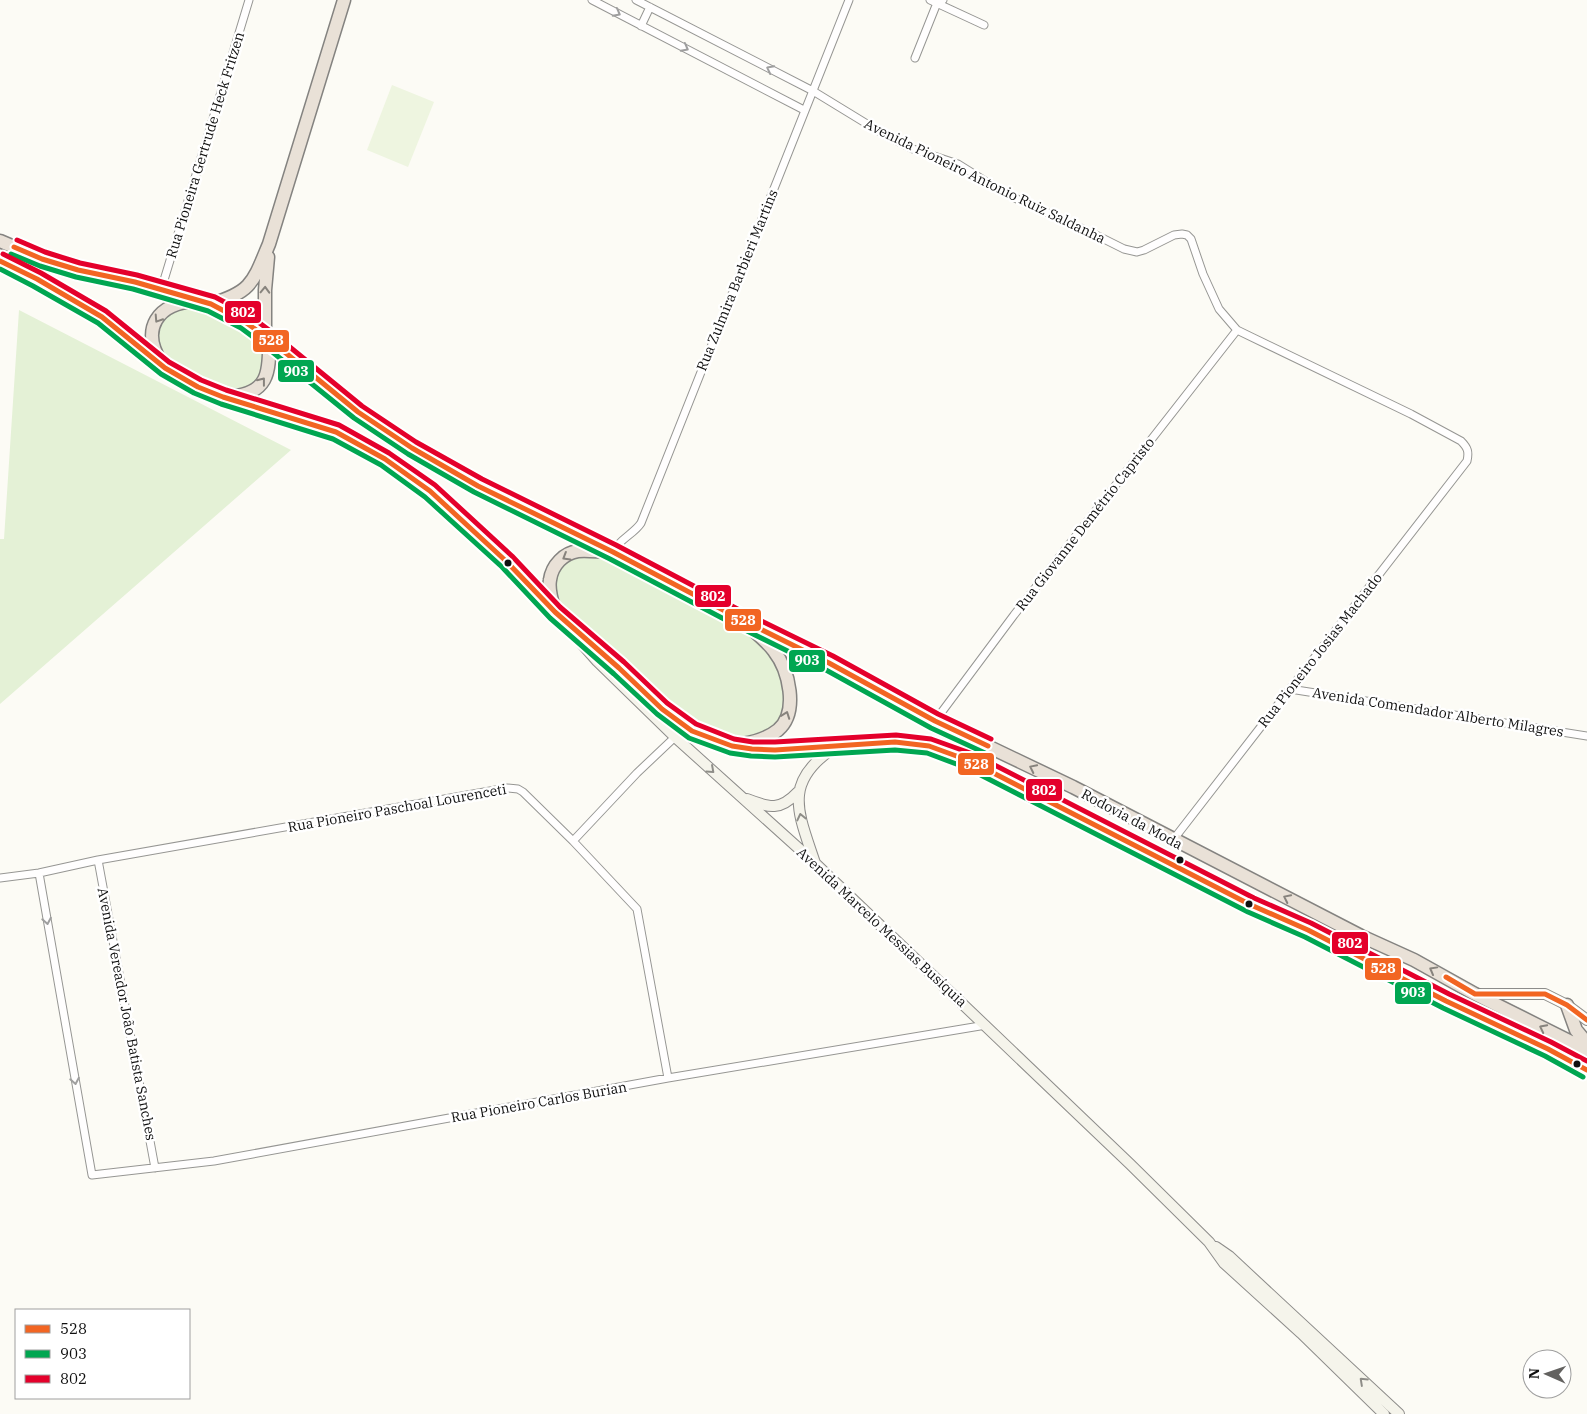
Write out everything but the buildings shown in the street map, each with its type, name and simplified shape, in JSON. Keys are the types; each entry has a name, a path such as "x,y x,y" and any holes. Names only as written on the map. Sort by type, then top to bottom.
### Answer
{"highway":[{"path":"165,368 155,352 152,339 153,327 159,315 168,307 184,302 205,303 230,299 244,291 254,279 269,244 344,0"},
{"path":"0,241 78,270 135,282 205,303 246,322 267,338"},
{"path":"0,261 102,317 165,368 198,387 223,397 243,396 262,383 269,368 264,290 269,244"},
{"name":"Rodovia da Moda","path":"267,338 358,412 412,448 478,486 613,552 829,663 935,720 1073,787 1173,840 1361,936 1414,960 1475,994 1587,1050"},
{"name":"Rodovia da Moda","path":"223,397 336,432 385,459 430,491 466,523 555,612 662,709 692,730 732,746 752,749 775,750 895,742 929,746 970,761 1250,905 1308,930 1446,1001 1548,1049 1587,1070"},
{"path":"555,612 550,593 550,579 554,567 560,559 568,554 579,551 595,553 613,552"},
{"path":"732,746 756,741 779,730 786,718 789,703 787,680 775,652 744,621"},
{"path":"1567,1006 1576,1030 1587,1043"}],"street":[{"name":"Rua Pioneira Gertrude Heck Fritzen","path":"160,290 250,0"},
{"path":"592,0 804,110"},
{"name":"Avenida Pioneiro Antonio Ruiz Saldanha","path":"636,0 813,92 885,135 914,149 958,164 1006,194 1094,234 1124,250 1137,252 1151,248 1174,235 1187,235 1191,239 1203,274 1219,308 1237,330 1450,435 1465,445 1468,452 1467,461"},
{"name":"Rua Zulmira Barbieri Martins","path":"613,552 622,539 637,529 641,523 849,0"},
{"path":"930,0 940,2 984,25"},
{"path":"915,58 940,2"},
{"path":"641,26 650,7"},
{"name":"Rua Giovanne Demétrio Capristo","path":"935,720 1026,600 1237,330"},
{"name":"Rua Pioneiro Josias Machado","path":"1173,840 1467,461"},
{"name":"Avenida Marcelo Messias Busíquia","path":"555,612 576,639 675,737 816,864 986,1025 1209,1242 1230,1256 1384,1414"},
{"name":"Avenida Comendador Alberto Milagres","path":"1290,689 1412,709 1484,718 1587,736"},
{"path":"573,841 637,773 675,737"},
{"path":"741,797 768,807 778,806 788,801 798,792 810,768 820,757 835,747"},
{"name":"Rua Pioneiro Paschoal Lourenceti","path":"0,878 507,788 518,789 573,841 637,909 668,1078"},
{"path":"798,792 800,817 816,864"},
{"name":"Avenida Vereador João Batista Sanches","path":"98,860 156,1168"},
{"name":"Rua Pioneiro Carlos Burian","path":"39,872 92,1175 214,1161 668,1078 986,1025"},
{"path":"1475,994 1545,994 1587,1020"},
{"name":"Avenida Marcelo Messias Busíquia","path":"1304,1330 1399,1414"}],"green space":[{"path":"392,85 434,102 408,167 367,150"},
{"path":"200,301 265,336 263,383 223,397 165,368 153,327 159,315"},
{"path":"19,310 291,450 0,704 0,539 4,539"},
{"path":"613,552 744,621 775,652 789,703 779,729 732,746 692,731 555,612 554,567 560,559"}],"transit line":[{"name":"802","path":"17,240 45,252 80,263 137,275 215,297 249,315 362,406 416,442 482,479 616,545 747,614 833,656 938,714 991,739"},
{"name":"528","path":"14,247 42,259 78,270 135,282 211,304 245,322 265,336 358,412 412,448 478,486 613,552 829,663 935,721 988,746"},
{"name":"802","path":"3,254 41,273 106,311 169,362 201,380 226,390 339,425 389,453 435,485 512,556 560,607 624,662 667,703 696,724 734,739 753,742 896,735 931,739 973,754 1254,898 1311,923 1449,994 1587,1061"},
{"name":"903","path":"11,254 40,266 76,277 133,289 208,311 241,328 354,418 408,454 474,492 610,559 826,670 931,728 985,753"},
{"name":"528","path":"0,261 37,279 102,317 165,368 198,387 223,397 336,432 385,459 430,491 507,562 555,612 662,709 692,731 732,746 752,749 775,750 895,742 929,746 970,761 1251,905 1308,930 1446,1001 1548,1049 1587,1070"},
{"name":"903","path":"0,269 98,323 161,374 194,393 221,404 333,439 381,465 425,497 502,567 550,618 657,714 689,738 730,753 751,756 775,757 895,750 927,753 967,768 1248,912 1305,937 1443,1008 1545,1056 1583,1077"},
{"name":"528","path":"1446,977 1475,994 1545,994 1567,1005 1587,1020"}]}
